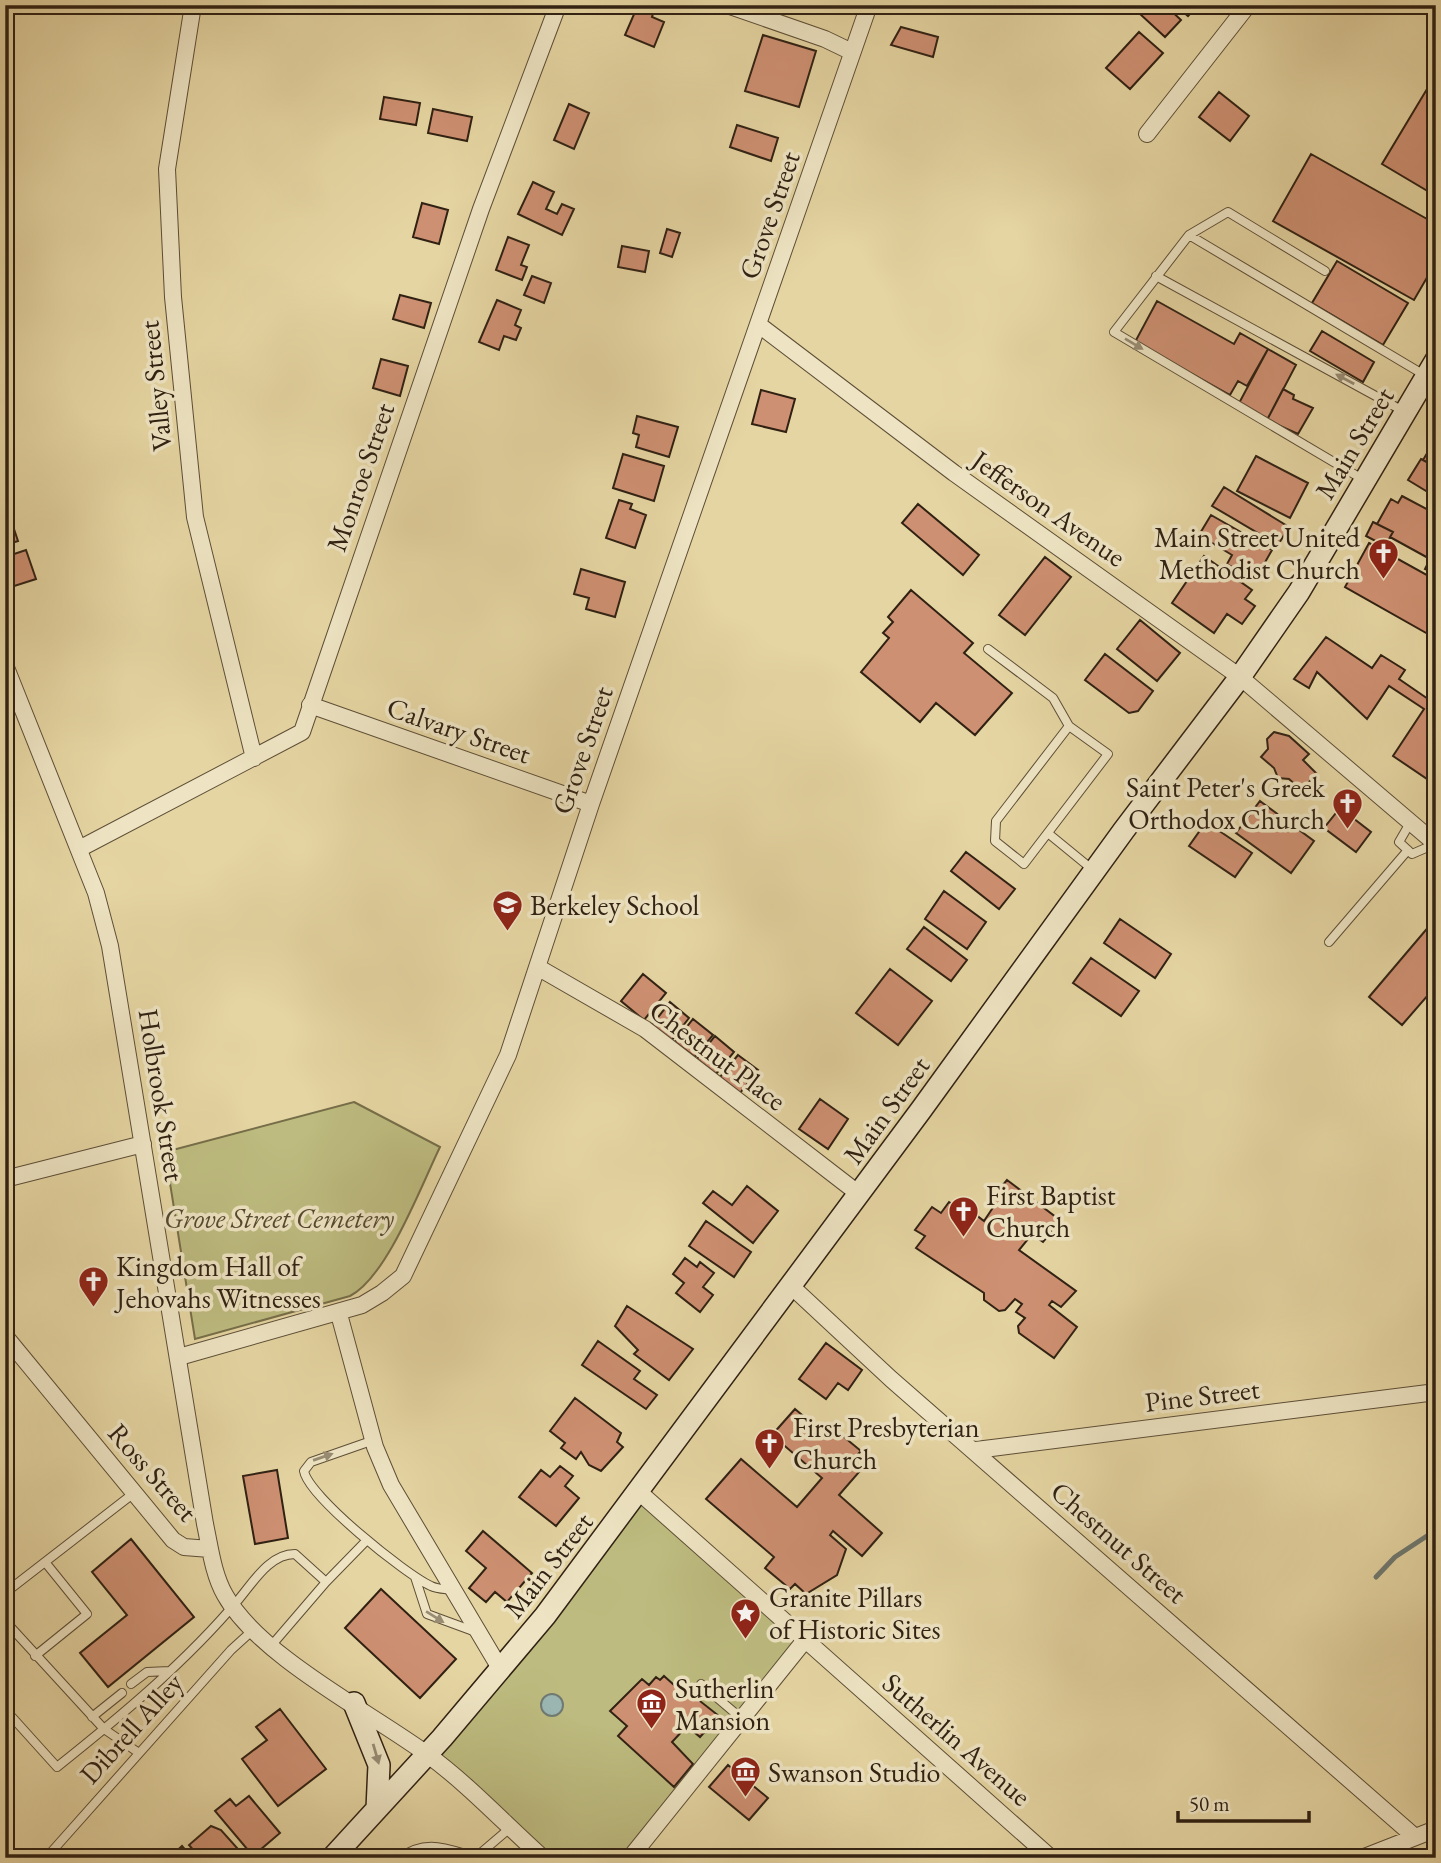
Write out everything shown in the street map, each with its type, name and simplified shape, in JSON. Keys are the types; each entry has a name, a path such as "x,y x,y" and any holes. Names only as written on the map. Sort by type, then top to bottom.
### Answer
{"main road":[{"name":"Main Street","path":"340,1853 501,1670 639,1492 1094,871 1240,677 1298,592 1431,368"},
{"path":"354,1703 379,1765 377,1809"}],"street":[{"name":"Valley Street","path":"193,5 167,169 173,297 195,517 254,758"},
{"name":"Monroe Street","path":"79,849 302,732 481,209 558,5"},
{"path":"727,5 825,39 852,52"},
{"name":"Grove Street","path":"179,1357 339,1314 382,1293 403,1276 508,1055 539,968 591,804 869,5"},
{"path":"1147,134 1248,5"},
{"name":"Jefferson Avenue","path":"759,325 954,473 1240,677 1435,844"},
{"name":"Holbrook Street","path":"5,665 96,893 110,946 210,1549"},
{"name":"Calvary Street","path":"310,705 591,804"},
{"name":"Chestnut Place","path":"539,968 645,1029 859,1194"},
{"path":"5,1179 143,1144"},
{"name":"Chestnut Street","path":"790,1285 891,1379 976,1450 1415,1837"},
{"path":"339,1314 373,1440 399,1501 501,1670"},
{"name":"Ross Street","path":"5,1336 173,1541 184,1547 210,1549 218,1580 233,1607 253,1630 302,1671 354,1703 427,1754 543,1858"},
{"name":"Pine Street","path":"976,1450 1436,1392"},
{"name":"Sutherlin Avenue","path":"639,1492 1051,1858"},
{"path":"630,1858 805,1640"},
{"path":"1362,1858 1436,1829"}],"lane":[{"path":"1325,271 1228,212 1189,235 1114,332 1364,480"},
{"path":"1189,235 1431,368"},
{"path":"1156,276 1405,412"},
{"path":"988,649 1053,698 1069,726 1108,754 1024,864 995,841 996,821 1069,726"},
{"path":"1410,823 1399,842 1412,854 1435,844"},
{"path":"1049,834 1094,871"},
{"path":"1329,942 1408,850"},
{"path":"373,1440 311,1462 304,1471 306,1480 317,1495 367,1540 415,1577 433,1587 452,1590"},
{"path":"5,1593 134,1493"},
{"path":"271,1646 326,1581 367,1540"},
{"path":"11,1716 57,1767 169,1671 233,1607 267,1566 286,1554 295,1554 326,1581"},
{"path":"34,1656 87,1614 45,1562"},
{"path":"415,1577 427,1614 478,1633"},
{"path":"5,1620 34,1656 92,1717 139,1754"},
{"name":"Dibrell Alley","path":"46,1858 231,1650 253,1630"},
{"path":"131,1684 146,1672 169,1671"},
{"path":"701,1684 742,1719"},
{"path":"92,1717 122,1693"},
{"path":"400,1858 413,1848 436,1846 476,1857 510,1828"}],"green space":[{"name":"Grove Street Cemetery","path":"354,1102 440,1147 390,1251 364,1286 350,1296 195,1339 165,1152"},
{"path":"639,1492 805,1640 637,1858 543,1858 427,1754"}],"water":[{"path":"552,1694 562,1701 563,1705 556,1715 552,1716 542,1709 541,1705 548,1695"}],"building":[{"path":"638,5 655,7 652,17 664,22 654,47 625,35"},
{"path":"1148,5 1165,5 1181,20 1165,37 1140,14"},
{"path":"1175,5 1198,5 1188,16"},
{"path":"901,27 938,37 933,57 891,45"},
{"path":"1139,32 1163,53 1130,89 1106,68"},
{"path":"763,35 816,51 799,107 745,91"},
{"path":"1436,74 1436,196 1382,164"},
{"path":"1219,92 1249,116 1230,141 1199,117"},
{"path":"384,97 420,103 416,125 380,119"},
{"path":"569,104 589,113 574,149 554,140"},
{"path":"433,109 472,117 467,141 428,133"},
{"path":"737,125 778,138 771,161 730,147"},
{"path":"1311,154 1436,224 1436,262 1414,300 1273,221"},
{"path":"533,182 554,192 546,209 557,214 562,204 574,209 562,235 518,214"},
{"path":"422,203 448,210 439,244 413,237"},
{"path":"667,229 680,233 672,257 660,253"},
{"path":"508,237 529,245 521,265 527,267 522,280 496,270"},
{"path":"622,246 649,251 645,272 618,267"},
{"path":"1337,261 1408,303 1383,345 1312,303"},
{"path":"532,276 551,283 544,303 524,295"},
{"path":"400,295 431,303 424,328 393,319"},
{"path":"497,300 521,310 515,325 521,328 516,340 504,336 499,350 479,342"},
{"path":"1157,301 1234,344 1240,333 1268,349 1247,386 1238,381 1230,395 1135,342"},
{"path":"1322,331 1374,362 1363,382 1310,351"},
{"path":"1268,349 1296,365 1267,420 1238,405"},
{"path":"381,359 408,366 400,396 373,388"},
{"path":"1283,389 1294,395 1293,399 1313,408 1298,434 1267,420"},
{"path":"761,390 795,399 786,432 752,424"},
{"path":"637,416 678,427 669,457 636,447 639,435 633,433"},
{"path":"1436,438 1436,467 1423,460"},
{"path":"623,454 664,466 654,501 613,488"},
{"path":"1256,456 1308,483 1290,518 1237,491"},
{"path":"1421,459 1436,467 1436,497 1408,480"},
{"path":"1224,487 1289,527 1278,545 1212,506"},
{"path":"1402,496 1436,514 1436,574 1425,569 1430,559 1390,537 1393,532 1377,524 1391,499 1398,503"},
{"path":"619,500 632,504 630,509 646,515 635,548 606,538"},
{"path":"918,504 979,555 963,575 902,523"},
{"path":"8,511 18,541 5,545 5,512"},
{"path":"1211,515 1272,550 1255,580 1227,564 1232,555 1199,535"},
{"path":"1373,522 1393,532 1385,546 1366,536"},
{"path":"1369,543 1436,580 1436,623 1428,634 1345,587"},
{"path":"26,550 36,579 5,589 5,557"},
{"path":"1204,556 1252,590 1245,599 1255,606 1242,624 1227,614 1214,633 1172,603"},
{"path":"1045,557 1071,577 1025,635 999,615"},
{"path":"581,569 625,582 615,617 586,609 589,598 574,594"},
{"path":"911,590 973,643 964,653 1012,693 975,735 936,703 920,722 861,672 889,638 883,633 893,622 888,617"},
{"path":"1140,620 1180,653 1157,681 1117,649"},
{"path":"1326,637 1372,668 1381,655 1405,670 1399,679 1431,701 1436,695 1436,785 1393,756 1424,709 1389,686 1367,719 1317,672 1309,688 1294,679"},
{"path":"1105,654 1153,691 1138,711 1129,713 1085,680"},
{"path":"1274,732 1289,736 1309,754 1303,760 1317,774 1301,790 1289,779 1278,778 1274,768 1261,757 1268,749 1267,739"},
{"path":"1260,801 1314,841 1291,873 1236,833"},
{"name":"Saint Peter's Greek Orthodox Church","path":"1340,808 1371,832 1356,852 1324,828"},
{"path":"1206,822 1252,853 1235,877 1189,846"},
{"path":"966,852 1015,889 999,909 951,871"},
{"path":"944,891 986,922 967,949 925,919"},
{"path":"1436,918 1436,986 1402,1025 1369,997"},
{"path":"1120,919 1171,954 1155,978 1104,943"},
{"path":"924,927 967,960 951,981 907,949"},
{"path":"1091,958 1139,991 1121,1016 1073,983"},
{"path":"890,969 932,1001 898,1045 856,1013"},
{"path":"643,974 666,993 644,1020 621,1001"},
{"path":"670,1002 689,1018 671,1041 652,1025"},
{"path":"693,1019 713,1035 695,1057 675,1042"},
{"path":"715,1036 734,1052 716,1074 697,1059"},
{"path":"738,1055 758,1070 740,1093 720,1077"},
{"path":"820,1099 848,1119 828,1149 799,1129"},
{"path":"1007,1180 1061,1221 1043,1242 1032,1234 1019,1250 1076,1291 1061,1307 1052,1301 1049,1305 1077,1327 1054,1358 1019,1333 1018,1326 1025,1318 1016,1312 1022,1304 1015,1299 1005,1310 999,1311 984,1300 984,1293 916,1248 925,1236 915,1230 932,1207 941,1213 949,1202 960,1209 963,1205 984,1221 994,1206 989,1202"},
{"path":"747,1186 778,1211 753,1243 703,1203 713,1191 732,1205"},
{"path":"706,1221 751,1252 734,1277 689,1246"},
{"path":"685,1258 697,1267 700,1262 714,1273 703,1287 713,1295 700,1312 676,1293 684,1283 673,1274"},
{"path":"627,1306 693,1349 669,1380 634,1354 638,1350 615,1326"},
{"path":"598,1341 640,1371 634,1379 657,1395 646,1409 582,1365"},
{"path":"826,1343 862,1370 848,1390 838,1383 826,1399 799,1379"},
{"path":"575,1398 621,1433 617,1442 623,1447 601,1471 589,1465 581,1452 576,1459 561,1448 565,1443 550,1431"},
{"path":"795,1409 827,1436 833,1428 861,1451 850,1463 860,1471 839,1495 882,1533 862,1556 833,1531 830,1535 846,1549 837,1575 806,1594 795,1584 790,1589 765,1568 774,1557 706,1499 741,1459 797,1507 822,1478 772,1435"},
{"path":"560,1466 573,1476 565,1486 579,1498 556,1526 519,1497 541,1470 550,1477"},
{"path":"277,1470 288,1538 255,1544 243,1476"},
{"path":"483,1531 532,1573 507,1602 495,1592 486,1602 469,1588 486,1568 466,1551"},
{"path":"131,1539 194,1617 108,1687 80,1653 127,1615 92,1572"},
{"path":"381,1589 456,1659 420,1698 345,1628"},
{"name":"Sutherlin Mansion","path":"664,1676 683,1693 686,1690 719,1716 700,1737 687,1726 672,1742 693,1764 674,1787 618,1736 627,1726 610,1711 642,1679 649,1685 656,1677 660,1680"},
{"path":"280,1709 326,1769 278,1806 242,1759 267,1740 256,1727"},
{"path":"728,1765 768,1798 749,1820 709,1787"},
{"path":"249,1796 280,1833 253,1856 215,1811 230,1799 236,1806"},
{"path":"211,1826 221,1830 246,1858 200,1858 189,1845"},
{"path":"182,1846 192,1858 169,1858"}],"waterway":[{"path":"1376,1577 1395,1557 1436,1530"}],"place":[{"name":"Main Street United Methodist Church","path":"1383,580"},
{"name":"Saint Peter's Greek Orthodox Church","path":"1348,830"},
{"name":"Berkeley School","path":"507,932"},
{"name":"First Baptist Church","path":"963,1238"},
{"name":"Kingdom Hall of Jehovahs Witnesses","path":"93,1309"},
{"name":"First Presbyterian Church","path":"770,1470"},
{"name":"Granite Pillars of Historic Sites","path":"746,1640"},
{"name":"Sutherlin Mansion","path":"652,1731"},
{"name":"Swanson Studio","path":"745,1799"}]}
